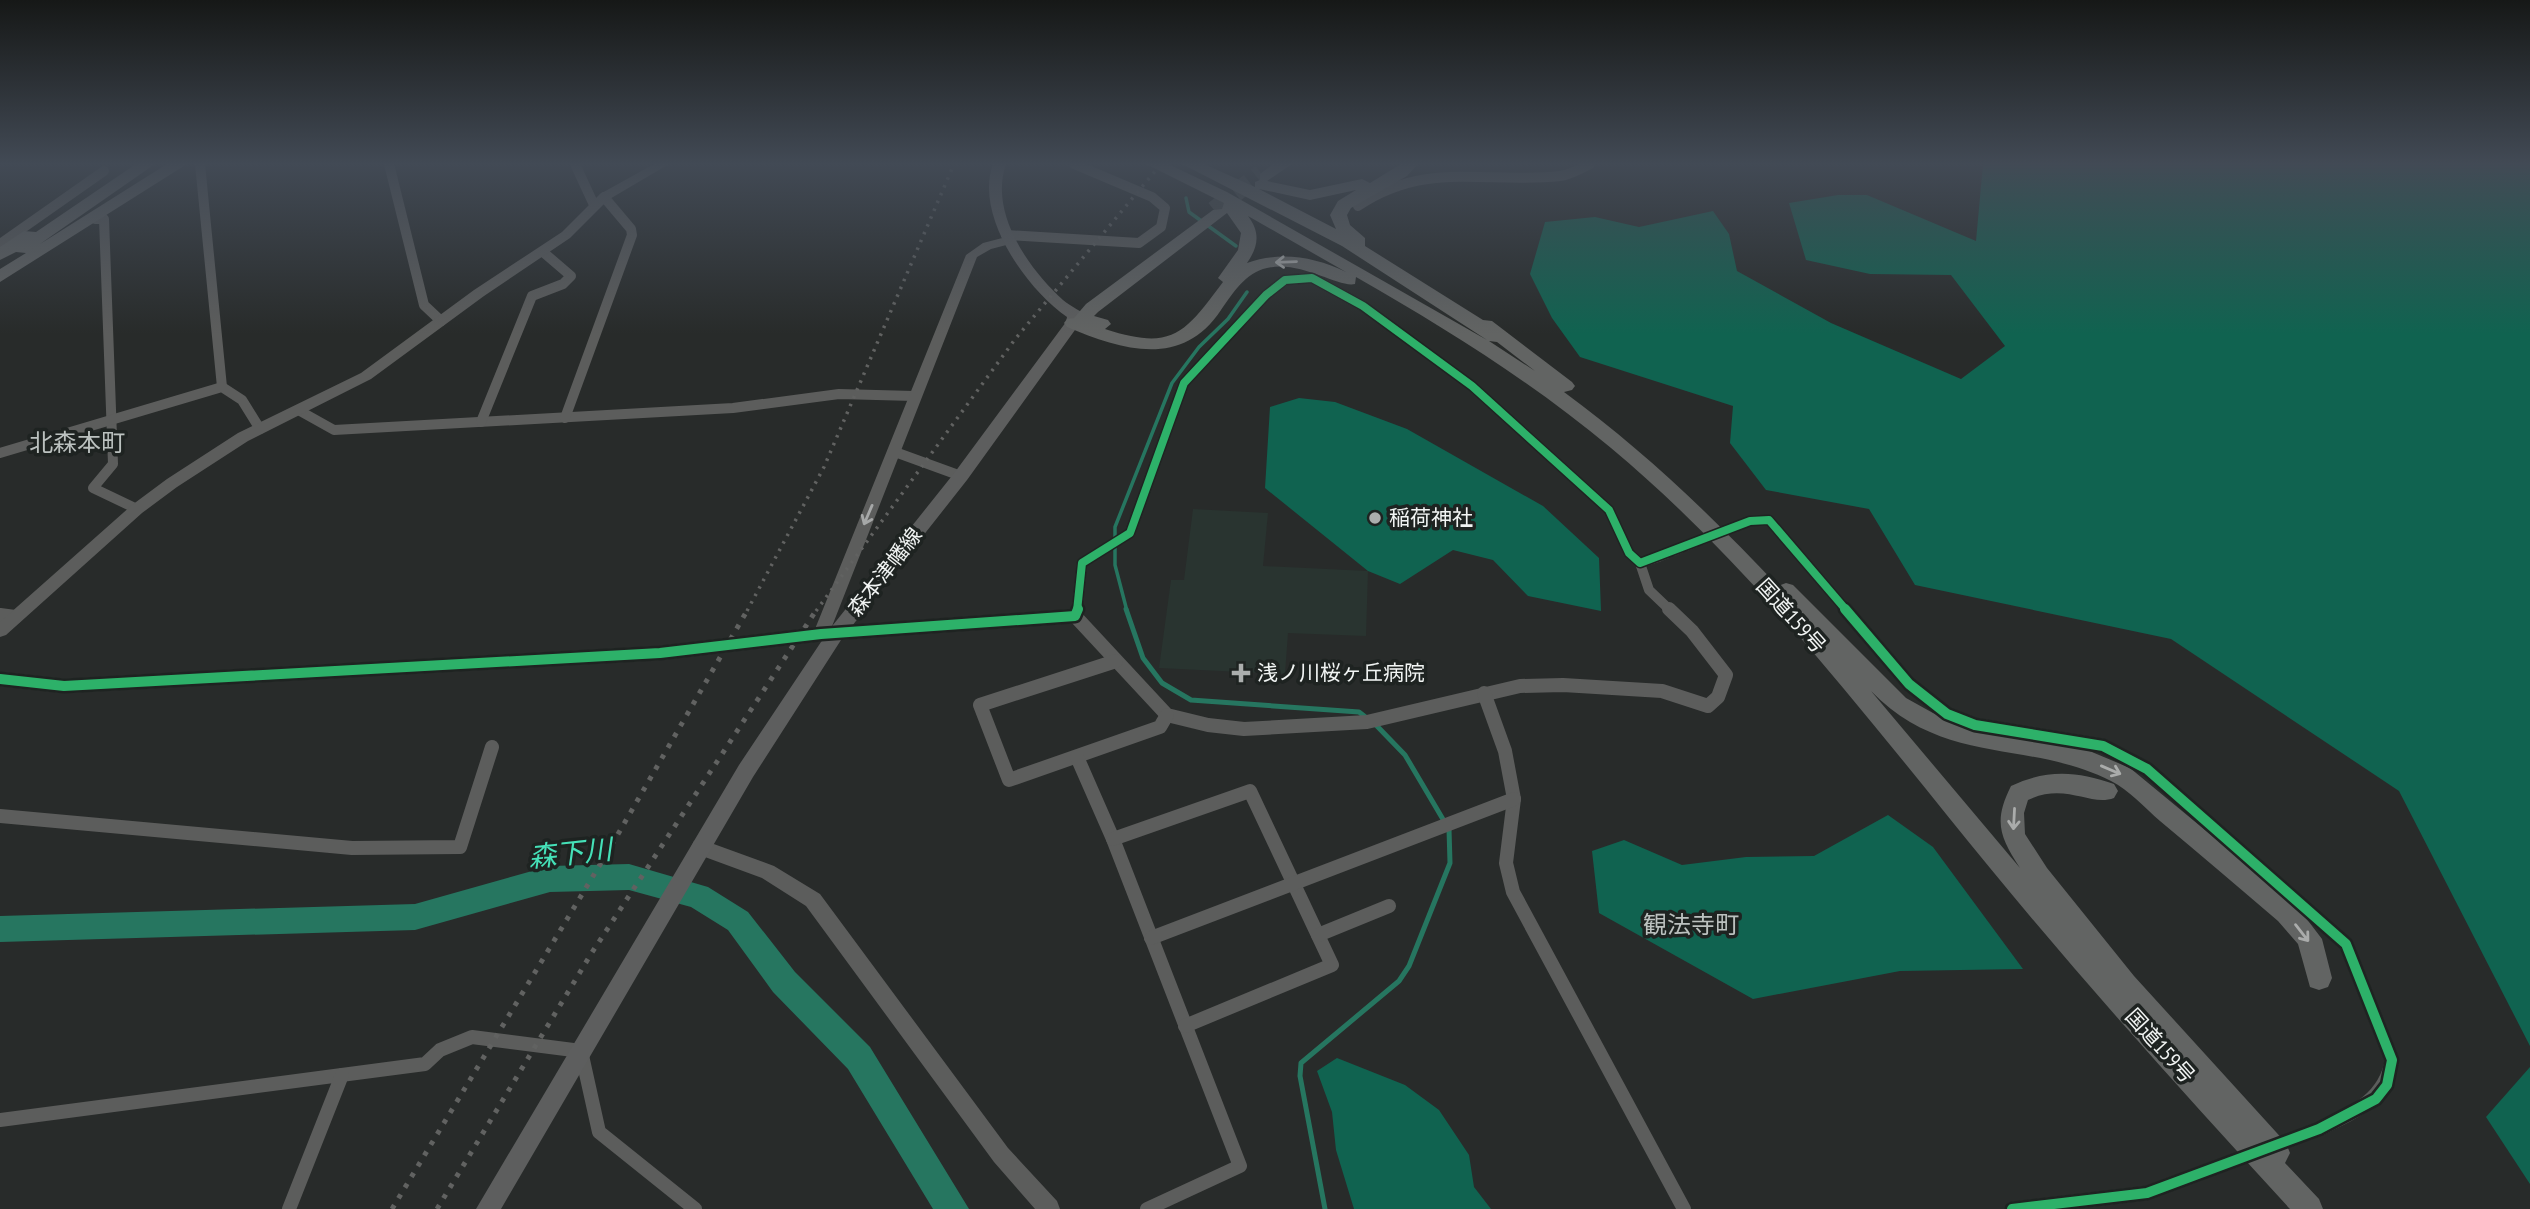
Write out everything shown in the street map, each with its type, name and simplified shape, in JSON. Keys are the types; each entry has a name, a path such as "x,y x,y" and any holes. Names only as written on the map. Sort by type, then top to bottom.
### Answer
{"highway":[{"path":"0,255 44,220"},
{"path":"0,264 64,220"},
{"path":"0,276 81,220"},
{"path":"0,276 93,220"},
{"path":"1076,320 1198,220"},
{"path":"1076,320 1144,333 1169,330 1188,321 1230,273 1250,242 1247,223 1244,220"},
{"name":"国道159号","path":"1246,220 1491,350 1592,422 1658,480 1752,571 1838,667 2050,921 2314,1208"},
{"name":"国道159号","path":"1307,220 1439,299 1505,344 1588,410 1731,541 1850,672 2111,980 2314,1208"},
{"path":"1341,220 1343,227 1379,256 1503,337 1586,402 1588,410"},
{"path":"1076,320 1131,341 1170,342 1181,339 1198,327 1236,278 1250,268 1279,262 1306,262 1343,277 1504,366 1658,480"},
{"path":"1731,541 1742,545 1898,704 1925,720 1961,735 2080,757 2122,775 2287,913 2309,939 2319,978"},
{"path":"2106,791 2070,783 2042,781 2019,793 2012,813 2013,836 2038,877 2125,985 2293,1171 2314,1208"}],"main road":[{"path":"1001,220 1008,237 1061,309 1076,320"},
{"name":"森本津幡線","path":"488,1209 828,634 961,476 1076,320"}],"street":[{"path":"0,244 34,220"},
{"path":"104,220 112,468 93,488 137,509"},
{"path":"205,220 222,387"},
{"path":"403,220 424,305 441,321"},
{"path":"0,631 137,509 201,464 260,429 366,376 543,252 580,220"},
{"path":"565,418 632,235 631,229 621,220"},
{"path":"828,634 825,616 895,452 914,396 972,256 1008,237 1139,243 1161,227 1162,220"},
{"path":"481,422 532,296 563,284 571,276 543,252"},
{"path":"1312,278 1363,306 1427,350 1472,386 1609,510 1629,553 1640,563 1649,590 1692,632 1726,676 1718,697 1707,706 1662,691 1563,685 1520,686 1374,721 1244,729 1167,715 1075,617 1079,606 1082,563 1130,533 1184,383 1266,295 1285,281 1312,278"},
{"path":"0,453 222,387 242,400 260,429"},
{"path":"300,411 334,430 733,408 839,394 914,396"},
{"path":"895,452 961,476"},
{"path":"1750,521 1769,520 1873,645 1926,699 1947,714 1975,725 2103,746 2125,755 2177,794 2347,944 2392,1060 2391,1072 2387,1085 2376,1099 2319,1129"},
{"path":"1640,563 1658,557"},
{"path":"0,615 15,617"},
{"path":"0,679 64,686 660,653 828,634 1075,617"},
{"path":"1116,661 980,705 1009,780 1160,727 1167,715"},
{"path":"1484,693 1505,751 1514,799 1506,863 1513,892 1685,1209"},
{"path":"0,816 352,848 460,847 492,747"},
{"path":"1077,757 1113,839 1241,1166 1147,1209"},
{"path":"1113,839 1250,791 1332,965 1185,1027"},
{"path":"1150,938 1514,799"},
{"path":"700,847 768,872 813,901 1001,1155 1049,1209"},
{"path":"1318,935 1389,906"},
{"path":"0,1120 425,1064 440,1050 472,1037 581,1051 599,1132 695,1209"},
{"path":"289,1209 342,1074"},
{"path":"2012,1209 2071,1206 2147,1193"}],"shaded area":[{"path":"1193,509 1268,513 1263,566 1368,571 1366,636 1288,633 1285,674 1159,668 1171,580 1184,580"}],"green space":[{"path":"1610,220 1639,227 1669,220 1720,220 1729,234 1737,271 1831,323 1961,379 2005,346 1951,275 1870,274 1806,260 1794,220 1927,220 1976,241 1978,220 2530,220 2530,1046 2399,791 2171,639 1915,585 1869,509 1766,490 1730,443 1733,406 1580,357 1552,318 1530,274 1545,222"},
{"path":"1299,398 1335,402 1407,429 1543,506 1599,558 1601,611 1528,596 1493,560 1453,550 1400,584 1368,571 1265,488 1270,407"},
{"path":"1888,815 1933,847 2023,969 1900,971 1753,999 1599,913 1592,851 1624,840 1682,865 1746,857 1814,856"},
{"path":"1337,1058 1405,1085 1439,1110 1469,1155 1474,1187 1491,1209 1354,1209 1336,1150 1332,1112 1317,1071"},
{"path":"2530,1067 2530,1184 2486,1117"}],"waterway":[{"path":"1201,220 1236,246"},
{"path":"1127,611 1115,565 1115,527 1172,383 1199,347 1228,319 1247,292"},
{"path":"1126,609 1143,658 1162,683 1191,700 1359,712 1368,719"},
{"path":"1375,724 1405,755 1444,821"},
{"path":"1325,1209 1300,1076 1301,1063 1399,981 1409,966 1450,863 1449,829"},
{"name":"森下川","path":"0,929 415,917 550,879 629,877 698,896 738,921 784,982 859,1058 952,1209"}],"tunnel":[{"path":"1658,557 1750,521"},
{"path":"2147,1193 2319,1129"}],"railway":[{"path":"747,611 824,467 930,220"},
{"path":"816,611 1016,338 1114,220"},
{"path":"392,1209 610,848 748,609"},
{"path":"437,1209 591,954 817,609"}],"cycle path":[{"path":"0,679 64,686 660,653 821,634 1075,616 1079,606 1082,563 1130,533 1184,383 1266,295 1285,280 1312,278 1363,306 1427,350 1472,386 1609,510 1629,553 1640,563 1750,521 1769,520 1909,684 1947,714 1975,725 2103,746 2147,769 2346,944 2392,1060 2387,1085 2376,1099 2319,1129 2147,1193 2012,1209"}],"place":[{"name":"稲荷神社","path":"1375,518"},
{"name":"浅ノ川桜ヶ丘病院","path":"1241,673"}],"district":[{"name":"北森本町","path":"77,443"},
{"name":"観法寺町","path":"1691,925"}]}
